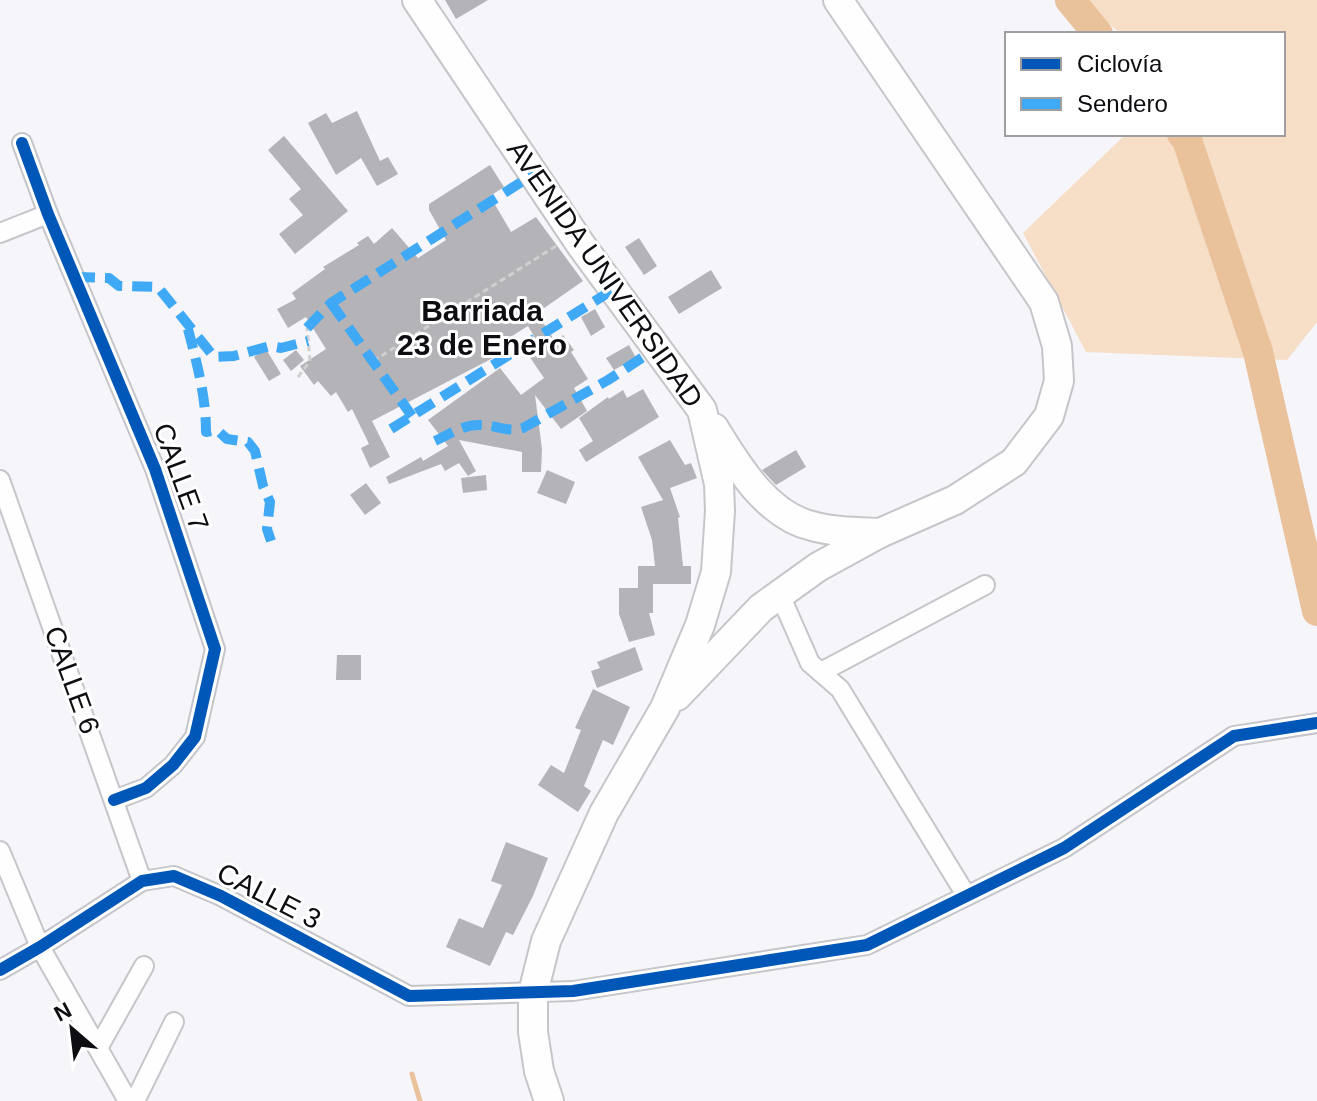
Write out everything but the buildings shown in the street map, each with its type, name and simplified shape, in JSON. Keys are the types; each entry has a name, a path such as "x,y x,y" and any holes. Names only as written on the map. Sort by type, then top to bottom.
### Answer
{"highway":[{"name":"AVENIDA UNIVERSIDAD","path":"417,0 574,234 702,410 719,484 716,572 700,625 665,708"},
{"path":"549,1101 539,1071 533,1032 533,993 546,941 604,813 665,708 761,608 818,567 880,533 955,500 1014,462 1049,416 1059,381 1057,346 1044,302 838,0"},
{"path":"702,410 752,484 769,502 789,516 809,526 841,532 880,533"}],"street":[{"name":"CALLE 7","path":"22,143 48,214 155,469 215,649 195,737 173,765 146,788 114,800"},
{"path":"0,233 48,214"},
{"name":"CALLE 6","path":"0,480 142,881"},
{"path":"821,672 985,585"},
{"path":"780,595 810,663 840,689 966,895"},
{"name":"CALLE 3","path":"0,970 142,881 174,876 221,896 409,996 533,993 620,984 867,945 1064,848 1234,736 1317,723"},
{"path":"0,851 40,947 128,1101"},
{"path":"98,1048 144,966"},
{"path":"135,1101 174,1022"},
{"path":"530,1101 539,1071"}],"path":[{"path":"373,361 574,234"},
{"path":"298,377 310,361 307,328"}],"shaded area":[{"path":"1081,0 1317,0 1317,322 1287,360 1086,352 1023,233 1124,136 1285,136 1285,32 1119,32"}],"waterway":[{"path":"1070,0 1096,32"},
{"path":"1184,136 1258,352 1317,611"},
{"path":"412,1074 420,1101"}],"marked path":[{"path":"307,328 331,303 534,174"},
{"path":"75,277 109,278 119,286 158,287 214,357 308,341"},
{"path":"391,429 614,289"},
{"path":"331,303 412,416"},
{"path":"188,329 203,393 206,432 217,430 227,439 248,442 255,451 270,502 267,529 271,541"},
{"path":"435,441 472,425 512,430 523,428 657,348"}],"cycle path":[{"path":"22,143 48,214 155,469 215,649 195,737 173,765 146,788 114,800"},
{"path":"0,970 142,881 174,876 221,896 409,996 573,991 867,945 1064,848 1234,736 1317,723"}],"district":[{"name":"Barriada 23 de Enero","path":"482,327"}]}
